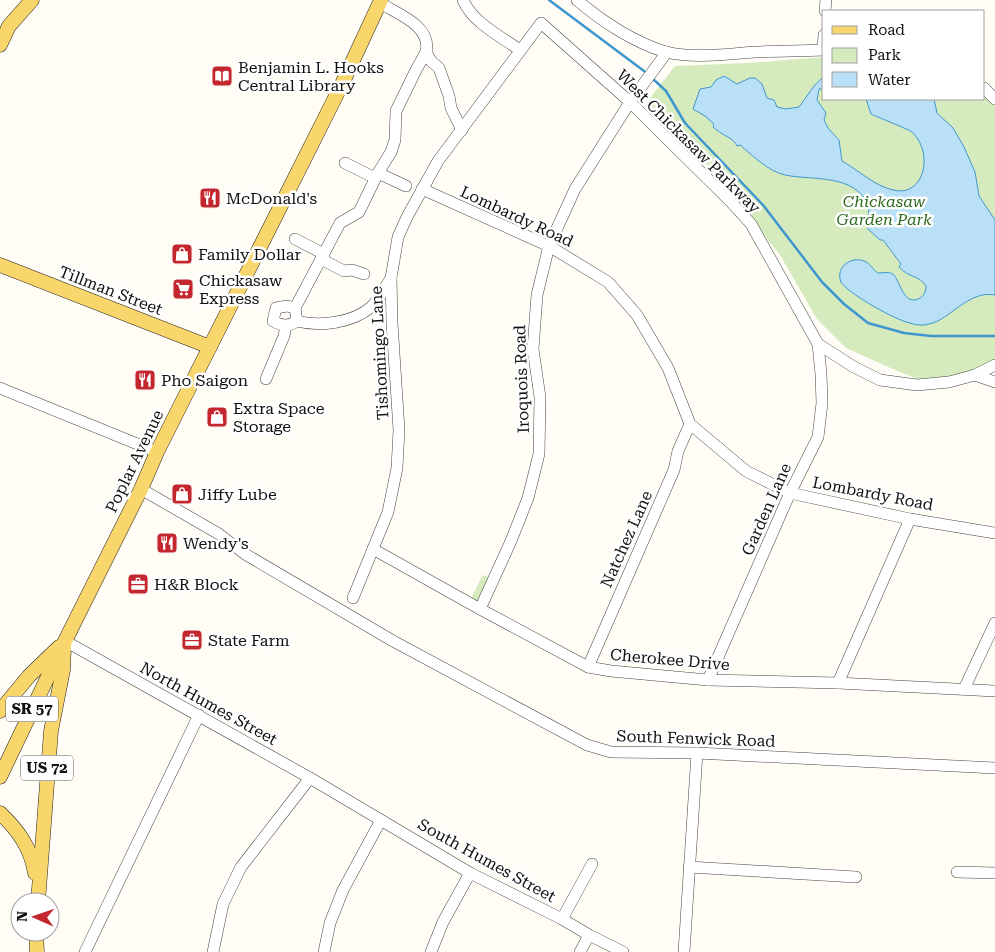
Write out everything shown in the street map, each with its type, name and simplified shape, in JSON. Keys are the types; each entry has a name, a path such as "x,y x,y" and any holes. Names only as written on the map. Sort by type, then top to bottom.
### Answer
{"main road":[{"path":"0,45 10,26 32,0"},
{"name":"Poplar Avenue","path":"0,777 141,489 157,452 342,84 381,2"},
{"name":"Tillman Street","path":"0,265 210,347"},
{"name":"US 72","path":"0,711 41,663 65,641"},
{"name":"US 72","path":"39,892 51,730 63,670 65,641"},
{"path":"0,813 20,834 28,849 33,861 37,892"}],"street":[{"path":"463,0 467,10 485,26 520,50"},
{"path":"578,0 597,17 622,32 667,52 713,56 754,52 822,50"},
{"path":"297,321 295,308 340,223 359,212 391,152 395,140 396,111 428,46 427,39 420,28 381,2"},
{"name":"Tishomingo Lane","path":"353,598 391,503 398,455 399,430 391,278 398,237 438,161 541,23"},
{"name":"West Chickasaw Parkway","path":"541,23 630,102 751,224 818,344 854,367 880,380 917,386 949,382 975,375 995,365"},
{"path":"426,52 431,62 438,68 449,96 451,108 462,130"},
{"name":"Iroquois Road","path":"480,609 528,498 539,454 540,397 534,350 536,295 549,246 575,189 630,102 667,52"},
{"path":"985,89 995,99"},
{"path":"345,163 406,186"},
{"name":"Lombardy Road","path":"422,189 549,246 608,282 637,315 668,368 690,424 746,471 790,493 910,518 995,533"},
{"path":"295,239 344,271 352,270 364,274"},
{"path":"295,308 288,306 276,308 273,314 273,321 286,326 297,321 310,324 348,320 371,307 391,278"},
{"path":"266,378 284,336 286,326"},
{"name":"Garden Lane","path":"708,680 790,493 818,437 822,403 818,344"},
{"path":"975,375 995,382"},
{"path":"0,388 157,452"},
{"name":"Natchez Lane","path":"588,666 674,470 678,450 690,424"},
{"name":"South Fenwick Road","path":"141,489 219,534 245,554 393,641 587,745 611,752 697,753 995,768"},
{"path":"838,683 910,518"},
{"name":"Cherokee Drive","path":"373,549 480,609 588,666 611,671 708,680 838,683 995,691"},
{"path":"964,689 995,623"},
{"name":"North Humes Street","path":"65,641 337,794"},
{"path":"85,952 199,715"},
{"path":"684,952 697,753"},
{"path":"213,952 223,904 240,867 310,778"},
{"name":"South Humes Street","path":"337,794 470,873 623,952"},
{"path":"324,952 330,923 343,890 381,820"},
{"path":"562,919 592,864"},
{"path":"689,867 856,877"},
{"path":"957,872 995,873"},
{"path":"431,952 443,922 470,873"},
{"path":"580,952 589,935"}],"green space":[{"name":"Chickasaw Garden Park","path":"822,57 822,100 985,100 985,95 995,106 995,360 971,371 946,377 920,380 846,348 817,319 780,255 713,171 647,102 675,66"},
{"path":"485,575 490,578 479,600 475,601 471,599 481,578"}],"water":[{"path":"724,76 737,84 750,78 755,78 762,84 767,98 774,100 777,107 786,109 799,107 822,78 822,89 819,89 817,100 826,113 824,120 828,128 839,140 842,161 873,181 893,190 904,191 918,181 924,162 923,152 913,133 871,114 866,100 934,100 937,113 953,128 964,147 975,172 979,196 995,220 995,295 976,297 937,321 922,325 912,324 895,317 852,293 841,282 840,272 845,264 854,260 866,262 878,273 894,275 909,299 913,300 922,297 926,286 923,282 899,267 901,264 883,240 880,240 868,229 869,206 862,195 854,188 832,180 796,177 779,173 761,163 740,145 737,146 713,127 714,124 705,116 693,109 700,89 711,87 716,80"}],"waterway":[{"path":"549,0 648,74"},
{"path":"652,78 666,91 685,123 763,205 822,282 844,304 868,323 904,333 931,336 995,336"}],"place":[{"name":"Benjamin L. Hooks Central Library","path":"222,76"},
{"name":"McDonald's","path":"210,198"},
{"name":"Family Dollar","path":"182,254"},
{"name":"Chickasaw Express","path":"183,289"},
{"name":"Pho Saigon","path":"145,380"},
{"name":"Extra Space Storage","path":"217,417"},
{"name":"Jiffy Lube","path":"182,494"},
{"name":"Wendy's","path":"167,543"},
{"name":"H&R Block","path":"138,584"},
{"name":"State Farm","path":"192,640"}]}
